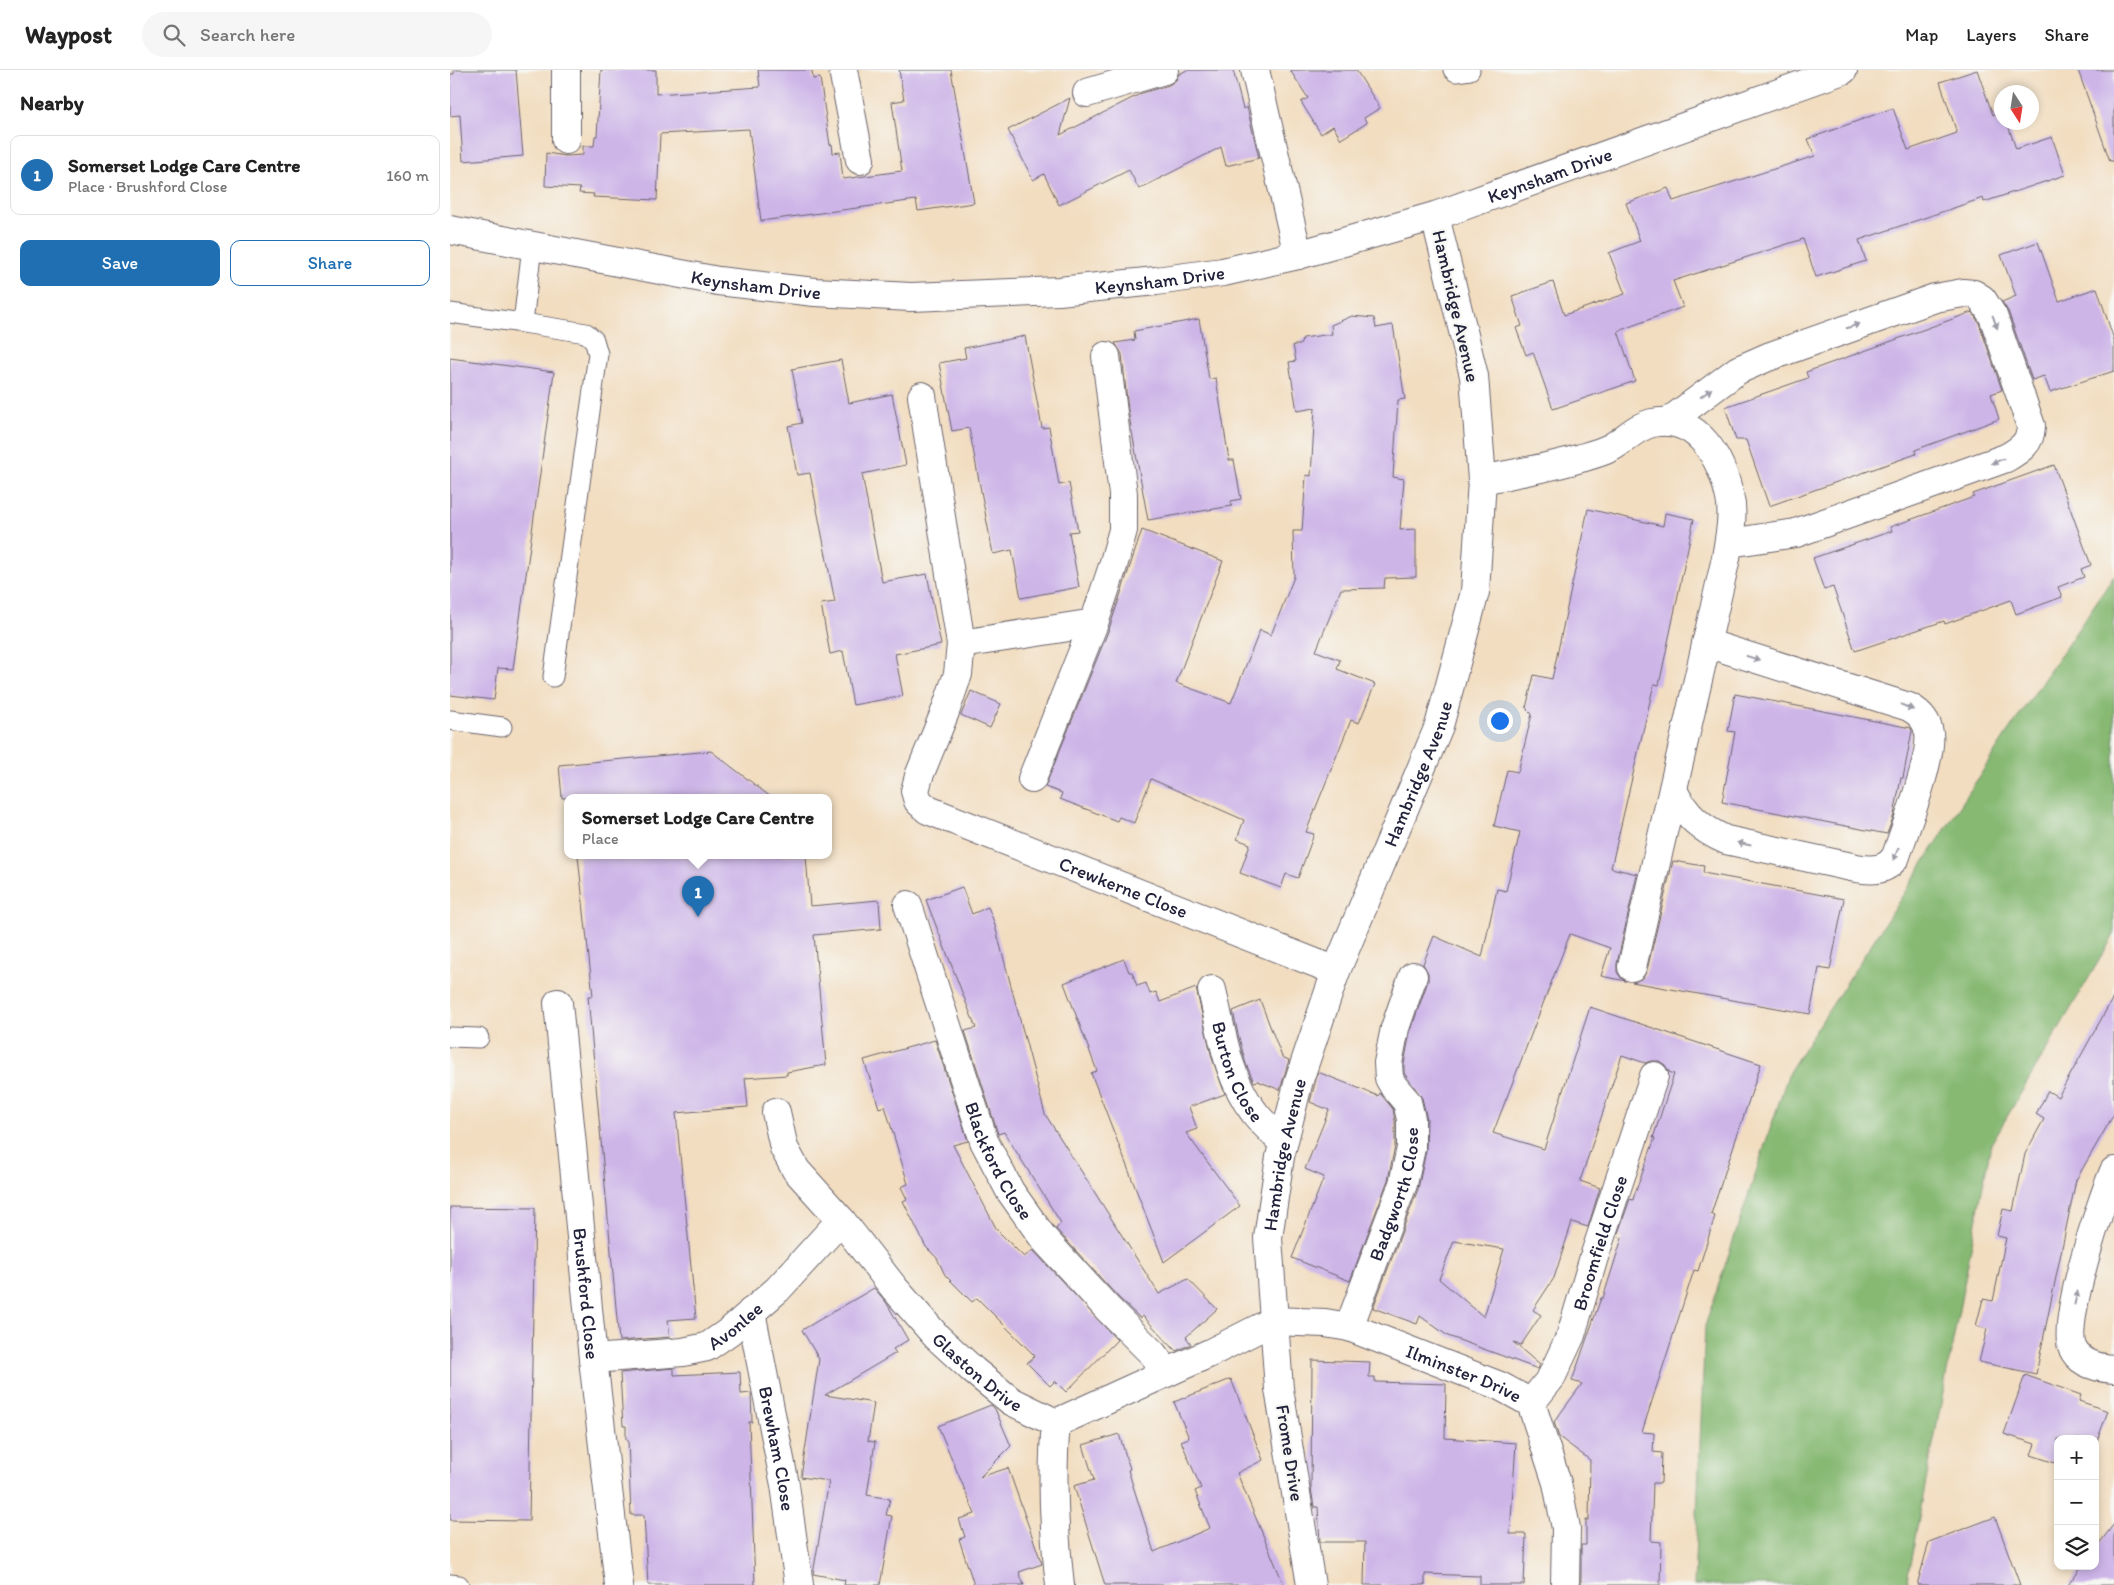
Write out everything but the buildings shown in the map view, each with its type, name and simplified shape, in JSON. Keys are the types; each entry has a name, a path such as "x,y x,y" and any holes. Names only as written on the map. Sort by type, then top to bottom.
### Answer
{"street":[{"path":"566,70 566,140"},
{"path":"843,70 860,160"},
{"path":"1086,93 1164,70"},
{"path":"1255,70 1298,255"},
{"name":"Keynsham Drive","path":"450,230 718,281 815,292 911,297 1078,289 1222,272 1298,255 1435,216 1843,70"},
{"name":"Hambridge Avenue","path":"1273,1320 1268,1238 1283,1143 1299,1080 1336,970 1439,726 1475,592 1482,480 1474,376 1435,216"},
{"path":"1668,422 1738,370 1768,356 1935,298 1964,293 1974,294 1982,299 1993,316 2031,426 2028,441 2022,448 2006,458 1796,533 1728,543"},
{"path":"1032,779 1094,623 1114,566 1123,530 1123,494 1106,356"},
{"path":"922,396 961,644 1094,623"},
{"path":"1482,480 1580,458 1610,448 1638,428 1653,423 1668,422 1687,426 1701,436 1717,457 1730,498 1731,527 1728,543 1632,967"},
{"path":"1672,790 1679,804 1693,821 1707,832 1726,840 1869,870 1883,868 1891,864 1896,856 1929,754 1929,731 1925,720 1919,713 1909,707 1706,643"},
{"name":"Crewkerne Close","path":"961,644 958,674 919,776 916,796 928,810 1336,970"},
{"name":"Blackford Close","path":"908,906 984,1141 1010,1190 1044,1239 1108,1309 1153,1354 1167,1372"},
{"name":"Badgworth Close","path":"1349,1327 1403,1184 1411,1148 1411,1119 1406,1102 1389,1078 1388,1062 1395,1028 1413,976"},
{"name":"Burton Close","path":"1212,990 1227,1059 1238,1088 1254,1113 1283,1143"},
{"name":"Brushford Close","path":"558,1003 593,1359 618,1585"},
{"name":"Broomfield Close","path":"1531,1403 1551,1378 1571,1334 1594,1257 1654,1076"},
{"name":"Glaston Drive","path":"776,1112 784,1148 796,1170 841,1220 894,1290 974,1371 1011,1401 1056,1424"},
{"path":"2114,1171 2105,1193 2080,1279 2070,1334 2072,1346 2078,1356 2088,1364 2114,1369"},
{"name":"Avonlee","path":"593,1359 683,1352 707,1347 730,1331 778,1288 841,1220"},
{"name":"Brewham Close","path":"751,1312 784,1485 799,1585"},
{"path":"1060,1585 1057,1559 1053,1453 1056,1424 1210,1353 1273,1320"},
{"name":"Ilminster Drive","path":"1273,1320 1325,1323 1349,1327 1500,1386 1531,1403 1557,1483 1566,1528 1565,1585"},
{"name":"Frome Drive","path":"1273,1320 1279,1389 1311,1585"}],"lane":[{"path":"1453,70 1456,72 1470,70"},
{"path":"523,323 532,246"},
{"path":"450,313 586,333 594,340 598,354 554,677"},
{"path":"450,720 502,726"},
{"path":"450,1037 479,1038"},
{"path":"450,1584 459,1585"}],"green space":[{"path":"2114,576 2114,935 1991,1144 1906,1585 1694,1585 1705,1326 1789,1072 2004,738"}],"place":[{"name":"Somerset Lodge Care Centre","path":"698,917"}]}
